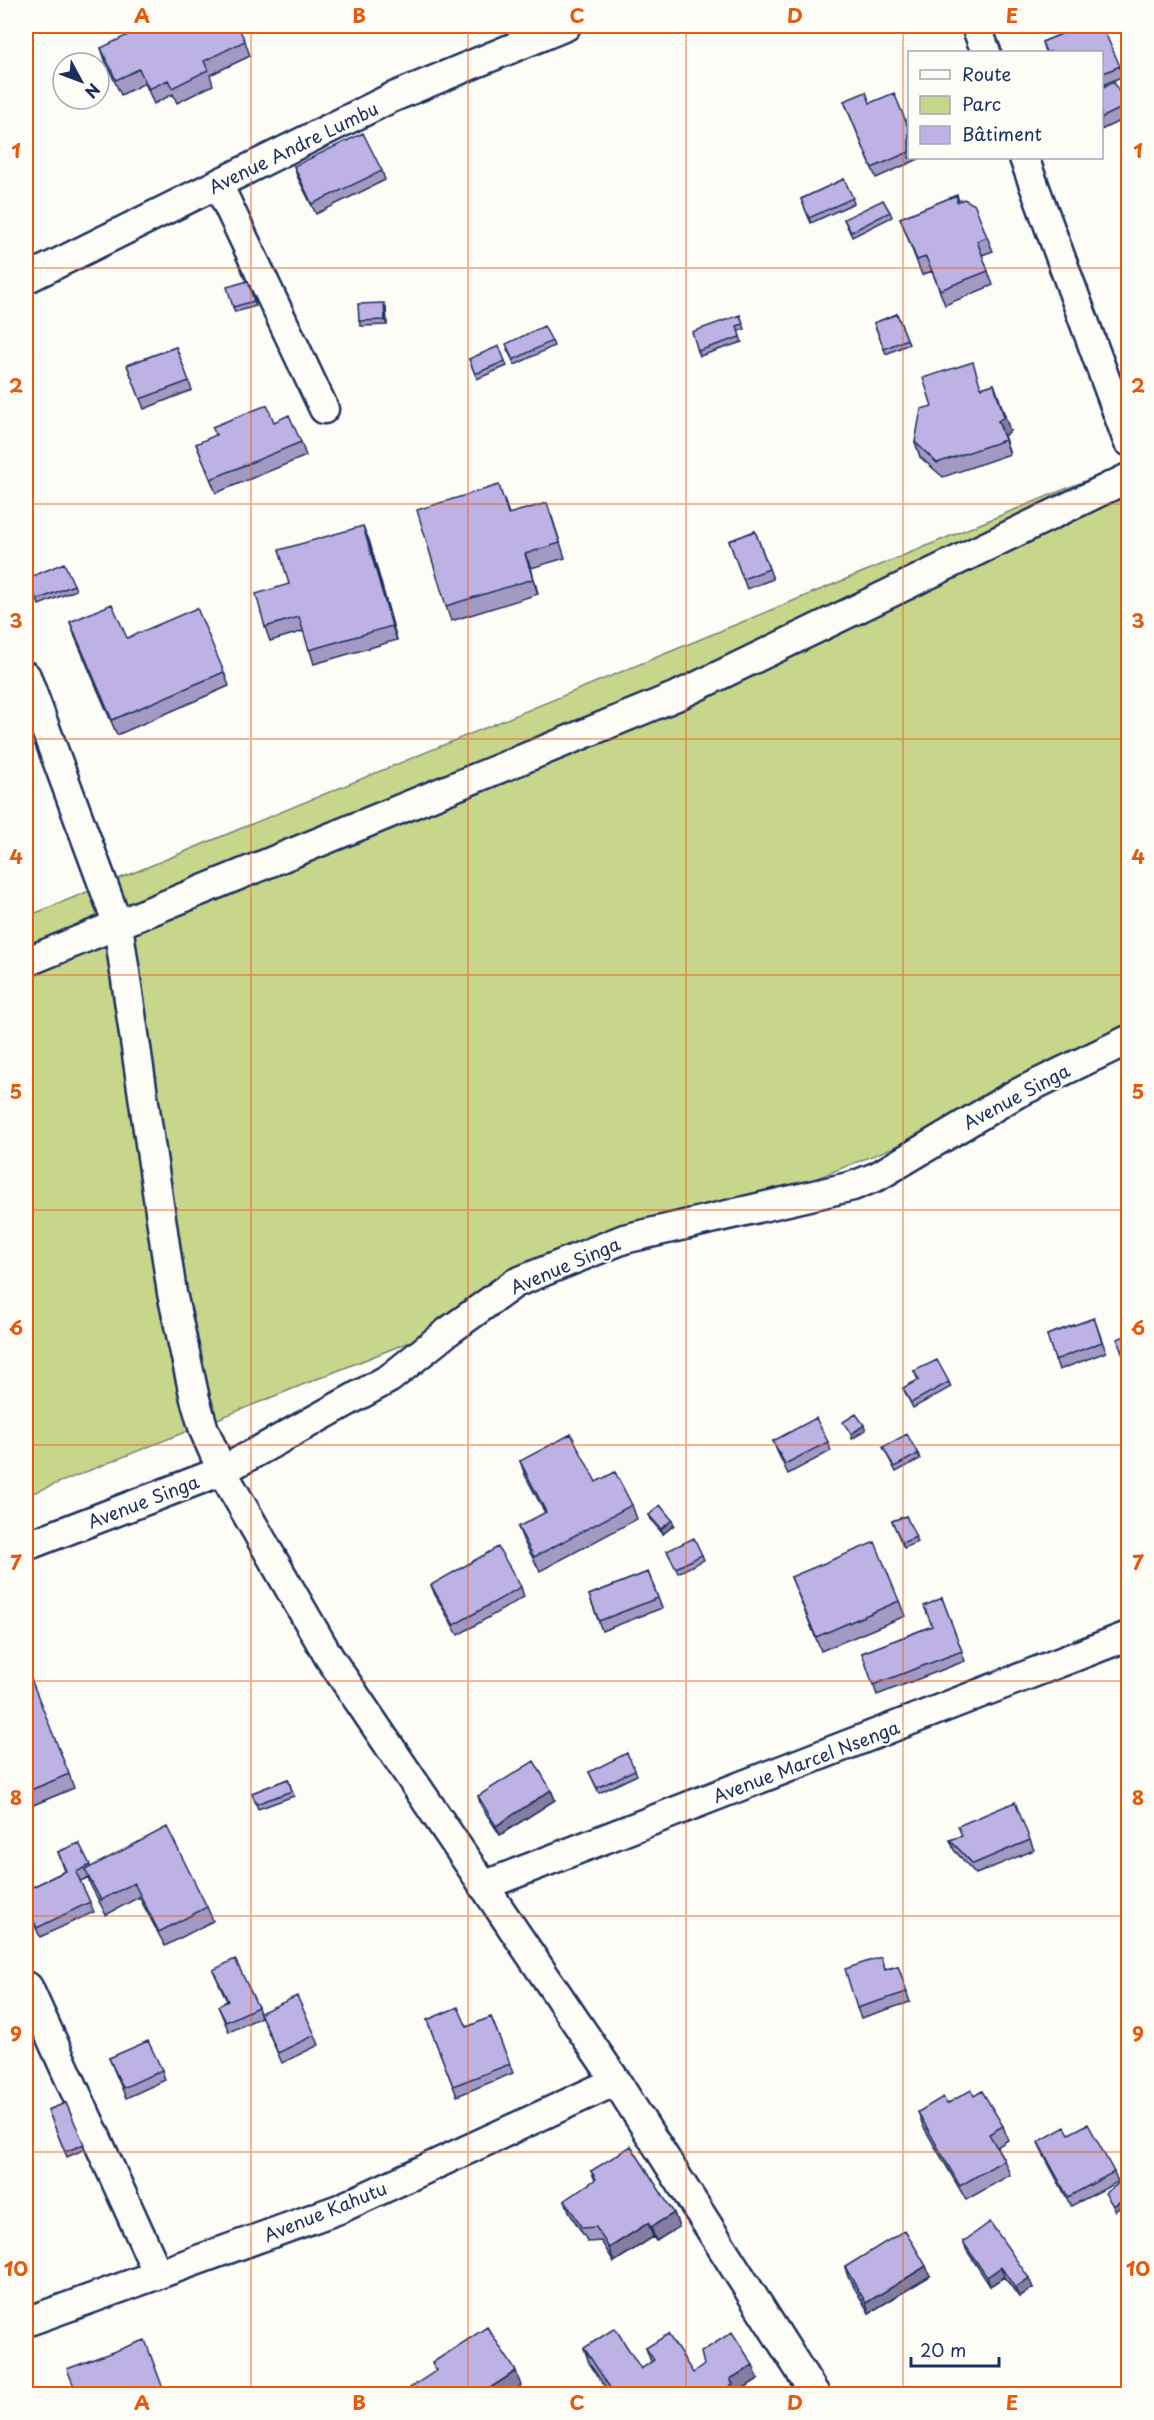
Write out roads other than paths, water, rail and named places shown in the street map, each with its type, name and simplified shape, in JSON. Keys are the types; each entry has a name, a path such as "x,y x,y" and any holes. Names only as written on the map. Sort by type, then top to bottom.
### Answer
{"street":[{"name":"Avenue Andre Lumbu","path":"26,279 391,98 566,26"},
{"path":"976,26 986,51"},
{"path":"1024,159 1128,441"},
{"path":"218,184 324,408"},
{"path":"26,962 679,695 1128,478"},
{"path":"26,676 118,926 172,1293 195,1399 204,1430 222,1471 328,1657 616,2082 815,2394"},
{"name":"Avenue Singa","path":"26,1546 222,1471 390,1378 446,1333 515,1284 624,1239 861,1183 878,1176 1014,1095 1128,1040"},
{"name":"Avenue Marcel Nsenga","path":"483,1886 1128,1636"},
{"path":"28,1987 158,2274"},
{"name":"Avenue Kahutu","path":"26,2322 339,2209 616,2082"}]}
